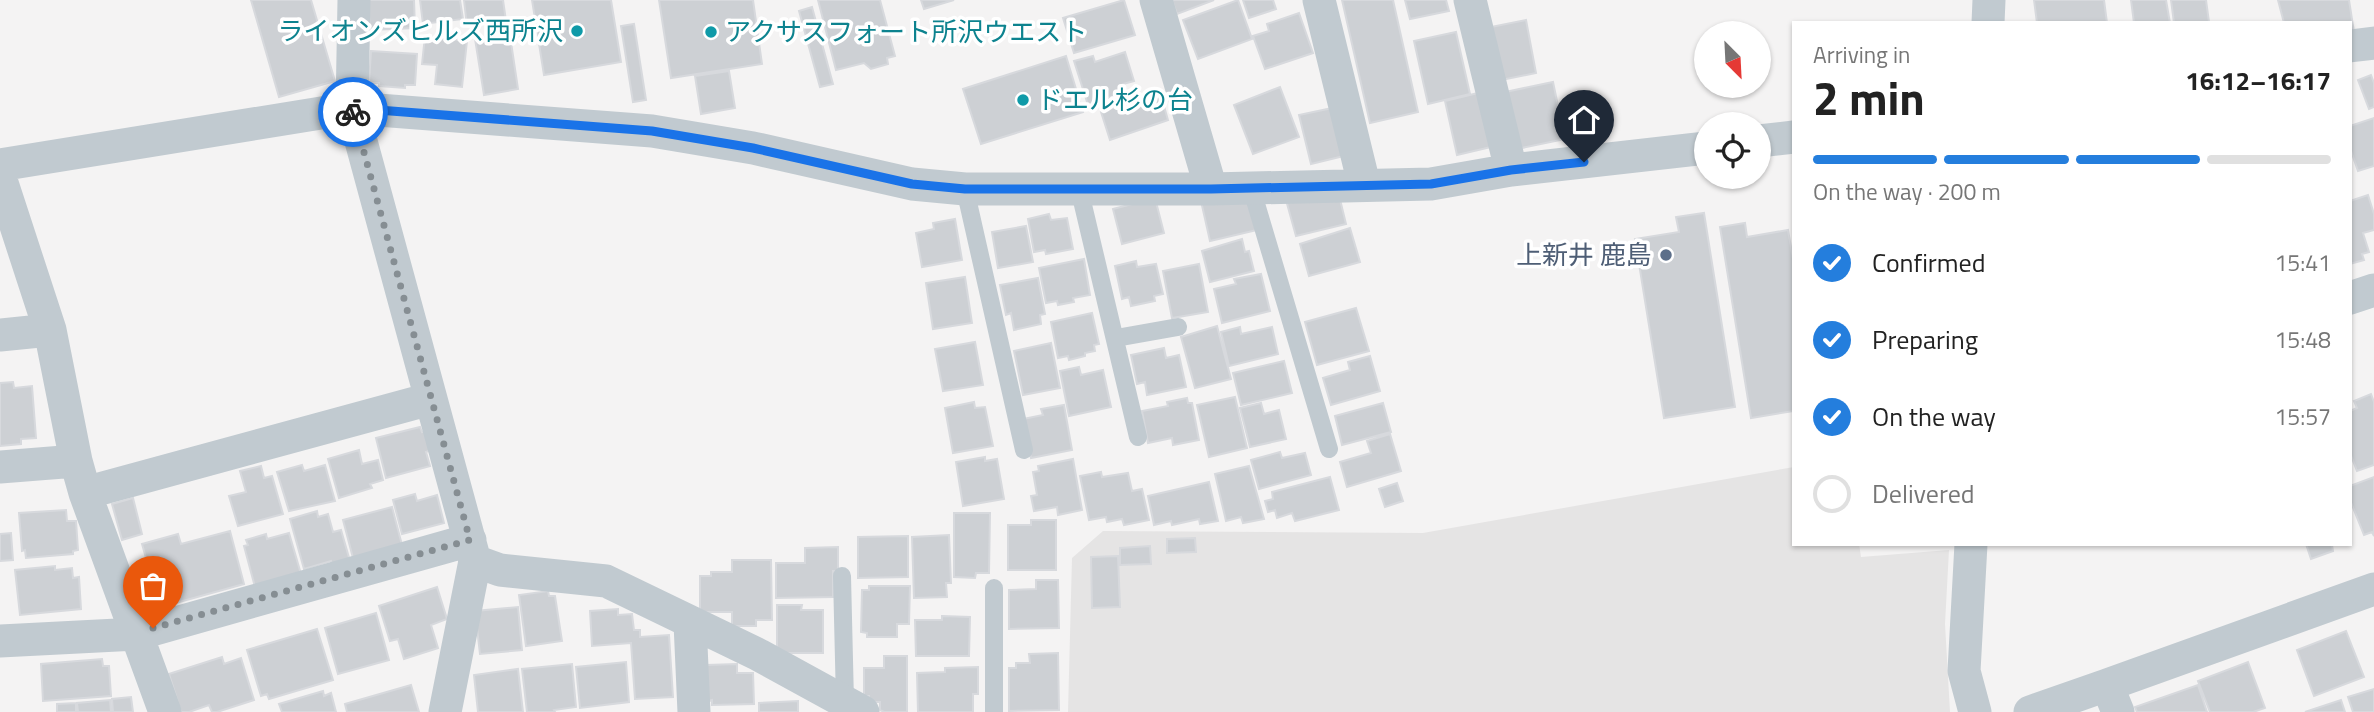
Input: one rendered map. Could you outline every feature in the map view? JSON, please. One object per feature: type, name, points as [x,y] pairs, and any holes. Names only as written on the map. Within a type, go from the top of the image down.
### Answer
[{"type":"street","points":[[354,0],[352,108],[472,551],[445,712]]},
{"type":"street","points":[[1156,0],[1211,189]]},
{"type":"street","points":[[1319,0],[1364,184]]},
{"type":"street","points":[[1470,0],[1511,170]]},
{"type":"street","points":[[1988,21],[1989,0]]},
{"type":"street","points":[[2352,46],[2374,43]]},
{"type":"street","points":[[0,165],[352,108],[652,131],[753,148],[912,184],[965,189],[1211,189],[1431,184],[1511,170],[1694,149]]},
{"type":"street","points":[[1771,140],[1792,137]]},
{"type":"street","points":[[0,177],[50,330],[85,493],[165,712]]},
{"type":"street","points":[[2352,297],[2374,290]]},
{"type":"street","points":[[0,335],[50,330]]},
{"type":"street","points":[[85,493],[430,399]]},
{"type":"street","points":[[0,467],[76,461]]},
{"type":"street","points":[[1970,546],[1964,671],[1975,712]]},
{"type":"street","points":[[0,641],[137,634],[472,551],[500,570],[606,581],[759,655],[838,704]]},
{"type":"street","points":[[2031,712],[2113,699],[2374,589]]},
{"type":"street","points":[[690,623],[694,712]]},
{"type":"lane","points":[[1251,187],[1329,449]]},
{"type":"lane","points":[[1079,188],[1139,437]]},
{"type":"lane","points":[[965,189],[1024,450]]},
{"type":"lane","points":[[1116,338],[1178,327]]},
{"type":"lane","points":[[838,704],[842,576]]},
{"type":"lane","points":[[994,588],[994,712]]},
{"type":"shaded area","points":[[1792,467],[1792,546],[1859,546],[1861,557],[1949,550],[1945,624],[1950,712],[1068,712],[1072,558],[1103,531],[1423,533]]},
{"type":"building","points":[[251,0],[311,0],[335,81],[279,97]]},
{"type":"building","points":[[368,0],[414,0],[415,28],[370,30]]},
{"type":"building","points":[[420,0],[460,0],[463,19],[423,24]]},
{"type":"building","points":[[464,0],[503,0],[506,21],[467,26]]},
{"type":"building","name":"ライオンズヒルズ西所沢","points":[[532,0],[611,0],[621,62],[544,75]]},
{"type":"building","name":"アクサスフォート所沢ウエスト","points":[[659,0],[753,0],[762,64],[671,78]]},
{"type":"building","points":[[818,0],[880,0],[895,56],[887,58],[888,64],[871,69],[864,63],[836,70]]},
{"type":"building","points":[[921,0],[954,0],[924,9]]},
{"type":"building","points":[[1124,0],[1135,35],[1074,53],[1063,18]]},
{"type":"building","points":[[1172,0],[1214,0],[1177,14]]},
{"type":"building","points":[[1238,0],[1252,39],[1198,59],[1183,20]]},
{"type":"building","points":[[1243,0],[1273,0],[1276,9],[1249,18]]},
{"type":"building","points":[[1342,0],[1393,0],[1418,112],[1370,123]]},
{"type":"building","points":[[1405,0],[1446,0],[1449,11],[1410,19]]},
{"type":"building","points":[[2034,0],[2104,0],[2107,21],[2037,21]]},
{"type":"building","points":[[2131,0],[2166,0],[2170,21],[2134,21]]},
{"type":"building","points":[[2171,0],[2206,0],[2209,21],[2174,21]]},
{"type":"building","points":[[2278,0],[2349,0],[2354,32],[2352,21],[2283,21]]},
{"type":"building","points":[[812,7],[833,84],[820,87],[799,11]]},
{"type":"building","points":[[1299,13],[1313,53],[1265,69],[1253,36],[1269,31],[1267,24]]},
{"type":"building","points":[[1526,20],[1536,73],[1496,81],[1486,28]]},
{"type":"building","points":[[634,24],[646,100],[633,102],[621,26]]},
{"type":"building","points":[[509,29],[518,89],[484,95],[475,39],[493,37],[492,32]]},
{"type":"building","points":[[1456,32],[1470,94],[1428,104],[1414,41]]},
{"type":"building","points":[[425,36],[467,41],[462,87],[435,84],[437,65],[422,64]]},
{"type":"building","points":[[371,51],[417,54],[415,85],[405,85],[405,88],[369,83]]},
{"type":"building","points":[[1125,52],[1134,81],[1123,84],[1126,92],[1088,105],[1074,61],[1093,56],[1095,62]]},
{"type":"building","name":"ドエル杉の台","points":[[1066,56],[1083,112],[981,144],[963,89]]},
{"type":"building","points":[[729,71],[735,108],[701,114],[695,76]]},
{"type":"building","points":[[2371,75],[2374,83],[2374,107],[2369,109],[2358,80]]},
{"type":"building","points":[[1553,82],[1565,139],[1517,149],[1505,92]]},
{"type":"building","points":[[1280,87],[1299,137],[1253,154],[1234,105]]},
{"type":"building","points":[[1160,92],[1168,120],[1110,140],[1101,112]]},
{"type":"building","points":[[1478,93],[1491,147],[1457,155],[1445,101]]},
{"type":"building","points":[[1337,107],[1348,155],[1311,164],[1299,115]]},
{"type":"building","points":[[2374,118],[2374,166],[2358,171],[2352,154],[2352,125]]},
{"type":"building","points":[[1337,187],[1346,224],[1296,236],[1286,200]]},
{"type":"building","points":[[1248,191],[1257,230],[1210,241],[1201,201]]},
{"type":"building","points":[[2368,195],[2374,214],[2374,230],[2363,233],[2369,252],[2362,254],[2364,260],[2352,263],[2352,200]]},
{"type":"building","points":[[1155,198],[1164,233],[1122,244],[1113,209]]},
{"type":"building","points":[[1704,213],[1735,407],[1664,418],[1635,239],[1679,232],[1676,217]]},
{"type":"building","points":[[1049,214],[1051,220],[1067,218],[1073,249],[1046,254],[1045,250],[1034,252],[1028,219]]},
{"type":"building","points":[[955,219],[962,260],[922,267],[916,233],[934,229],[933,223]]},
{"type":"building","points":[[1745,223],[1747,237],[1788,230],[1792,253],[1792,411],[1751,418],[1720,227]]},
{"type":"building","points":[[1026,226],[1033,262],[998,268],[992,232]]},
{"type":"building","points":[[1350,228],[1360,262],[1309,276],[1300,244]]},
{"type":"building","points":[[1242,239],[1245,252],[1249,251],[1254,271],[1210,282],[1202,251]]},
{"type":"building","points":[[1084,259],[1090,295],[1073,298],[1074,302],[1058,305],[1057,301],[1046,303],[1039,268]]},
{"type":"building","points":[[1136,261],[1137,267],[1156,264],[1163,294],[1154,296],[1155,301],[1131,306],[1129,297],[1122,299],[1115,266]]},
{"type":"building","points":[[1199,264],[1208,312],[1172,318],[1163,271]]},
{"type":"building","points":[[1261,274],[1270,311],[1222,323],[1214,289],[1236,284],[1234,279]]},
{"type":"building","points":[[965,277],[972,323],[933,329],[926,283]]},
{"type":"building","points":[[1038,278],[1045,314],[1040,315],[1041,324],[1014,330],[1011,313],[1006,315],[1000,285]]},
{"type":"building","points":[[1356,308],[1369,351],[1317,365],[1305,322]]},
{"type":"building","points":[[1092,313],[1099,344],[1094,345],[1095,351],[1069,360],[1068,356],[1058,358],[1051,322]]},
{"type":"building","points":[[1217,326],[1231,379],[1195,388],[1181,337]]},
{"type":"building","points":[[1240,327],[1241,334],[1272,327],[1278,354],[1229,366],[1221,332]]},
{"type":"building","points":[[975,342],[983,385],[943,391],[935,349]]},
{"type":"building","points":[[1051,343],[1060,388],[1023,395],[1014,351]]},
{"type":"building","points":[[1164,348],[1166,358],[1179,355],[1186,387],[1147,395],[1145,382],[1137,384],[1131,355]]},
{"type":"building","points":[[1370,356],[1380,391],[1331,405],[1323,378],[1350,370],[1348,362]]},
{"type":"building","points":[[1284,361],[1292,393],[1241,405],[1233,373]]},
{"type":"building","points":[[1079,367],[1081,375],[1103,370],[1111,407],[1069,416],[1060,371]]},
{"type":"building","points":[[13,382],[14,388],[32,386],[36,438],[21,439],[21,444],[0,446],[0,383]]},
{"type":"building","points":[[2371,394],[2374,402],[2374,465],[2357,471],[2352,458],[2352,410],[2357,408],[2354,401]]},
{"type":"building","points":[[1235,397],[1247,448],[1209,457],[1197,405]]},
{"type":"building","points":[[1187,398],[1188,403],[1192,403],[1199,440],[1173,445],[1172,438],[1148,443],[1142,411],[1168,406],[1167,402]]},
{"type":"building","points":[[974,402],[975,408],[985,407],[993,446],[953,453],[945,408]]},
{"type":"building","points":[[1261,403],[1264,414],[1279,410],[1286,439],[1250,447],[1240,408]]},
{"type":"building","points":[[1383,403],[1391,432],[1342,445],[1335,416]]},
{"type":"building","points":[[1064,405],[1072,450],[1031,458],[1023,419],[1043,415],[1041,409]]},
{"type":"building","points":[[420,427],[422,432],[427,431],[432,450],[426,452],[430,466],[386,478],[376,438]]},
{"type":"building","points":[[1390,434],[1401,471],[1347,487],[1340,462],[1371,453],[1367,441]]},
{"type":"building","points":[[359,450],[362,464],[378,460],[383,480],[370,484],[372,488],[339,498],[328,459]]},
{"type":"building","points":[[1280,452],[1282,458],[1305,453],[1311,475],[1259,489],[1251,460]]},
{"type":"building","points":[[985,457],[985,461],[997,459],[1004,499],[963,506],[956,462]]},
{"type":"building","points":[[1073,459],[1082,510],[1058,515],[1057,507],[1034,511],[1031,496],[1037,495],[1033,472],[1039,471],[1038,466]]},
{"type":"building","points":[[302,465],[304,471],[325,465],[335,501],[289,511],[277,472]]},
{"type":"building","points":[[261,466],[264,478],[272,476],[283,514],[238,526],[229,496],[246,492],[240,471]]},
{"type":"building","points":[[1249,466],[1264,519],[1243,523],[1241,517],[1226,521],[1215,474]]},
{"type":"building","points":[[1101,472],[1102,477],[1128,473],[1132,491],[1142,489],[1149,520],[1124,525],[1122,519],[1107,522],[1106,517],[1089,520],[1080,476]]},
{"type":"building","points":[[1330,477],[1339,510],[1295,521],[1292,513],[1277,518],[1275,510],[1268,512],[1265,501],[1273,499],[1272,492]]},
{"type":"building","points":[[2374,477],[2374,536],[2372,532],[2364,535],[2352,505],[2352,485]]},
{"type":"building","points":[[1209,482],[1218,521],[1200,524],[1199,519],[1172,525],[1171,521],[1154,525],[1148,496]]},
{"type":"building","points":[[1397,483],[1403,501],[1385,507],[1379,489]]},
{"type":"building","points":[[415,494],[417,501],[437,495],[444,523],[402,534],[393,500]]},
{"type":"building","points":[[133,498],[142,534],[122,540],[112,504]]},
{"type":"building","points":[[392,507],[402,545],[353,558],[343,520]]},
{"type":"building","points":[[66,510],[67,521],[76,521],[78,550],[73,551],[73,554],[26,558],[25,550],[22,551],[19,513]]},
{"type":"building","points":[[317,511],[318,517],[328,514],[333,532],[341,530],[350,561],[332,566],[331,561],[304,569],[290,519]]},
{"type":"building","points":[[954,513],[990,513],[989,573],[976,573],[975,578],[954,577]]},
{"type":"building","points":[[1031,520],[1056,520],[1056,570],[1008,570],[1008,525],[1031,525]]},
{"type":"building","points":[[230,531],[244,584],[165,606],[160,585],[154,586],[142,544],[178,534],[181,544]]},
{"type":"building","points":[[11,533],[13,560],[0,561],[0,534]]},
{"type":"building","points":[[289,533],[301,574],[255,587],[244,546],[248,545],[246,540],[266,534],[267,539]]},
{"type":"building","points":[[949,535],[951,583],[946,583],[947,597],[914,598],[912,537]]},
{"type":"building","points":[[908,536],[908,577],[858,578],[858,537]]},
{"type":"building","points":[[1195,538],[1196,552],[1167,553],[1167,539]]},
{"type":"building","points":[[1150,546],[1151,564],[1120,565],[1120,548]]},
{"type":"building","points":[[2307,546],[2332,546],[2333,551],[2311,559]]},
{"type":"building","points":[[838,547],[838,571],[833,571],[833,597],[776,598],[776,563],[805,563],[805,548]]},
{"type":"building","points":[[1118,556],[1120,607],[1092,608],[1091,557]]},
{"type":"building","points":[[732,560],[771,560],[772,620],[756,620],[756,626],[732,626],[732,612],[700,612],[700,576],[711,576],[711,572],[732,572]]},
{"type":"building","points":[[55,566],[55,570],[72,568],[73,578],[79,577],[81,609],[20,615],[15,570]]},
{"type":"building","points":[[1036,580],[1058,580],[1059,628],[1009,629],[1009,590],[1036,589]]},
{"type":"building","points":[[869,586],[910,586],[909,624],[897,624],[897,637],[867,637],[867,633],[861,632],[862,590],[869,590]]},
{"type":"building","points":[[437,587],[447,619],[431,625],[438,648],[404,659],[398,639],[390,641],[379,606]]},
{"type":"building","points":[[548,591],[549,596],[555,596],[562,641],[526,646],[519,595]]},
{"type":"building","points":[[777,605],[802,605],[801,610],[823,610],[823,653],[777,653]]},
{"type":"building","points":[[518,607],[522,650],[480,654],[475,611]]},
{"type":"building","points":[[618,609],[618,615],[632,614],[634,630],[640,630],[640,637],[669,635],[673,697],[635,699],[631,643],[592,646],[590,611]]},
{"type":"building","points":[[376,613],[389,660],[338,674],[325,628]]},
{"type":"building","points":[[942,616],[970,617],[969,656],[916,656],[915,620],[942,620]]},
{"type":"building","points":[[317,629],[333,680],[269,699],[267,694],[261,696],[247,650]]},
{"type":"building","points":[[2346,631],[2364,677],[2314,696],[2297,650]]},
{"type":"building","points":[[1058,653],[1059,710],[1009,711],[1009,668],[1016,668],[1016,663],[1030,663],[1029,654]]},
{"type":"building","points":[[884,656],[907,656],[907,712],[884,712],[880,710],[880,702],[869,702],[869,696],[864,696],[864,668],[884,668]]},
{"type":"building","points":[[222,657],[224,664],[241,658],[254,700],[217,712],[212,712],[209,705],[181,712],[169,674]]},
{"type":"building","points":[[102,659],[103,666],[109,666],[111,696],[43,701],[41,664]]},
{"type":"building","points":[[626,662],[629,702],[580,708],[576,667]]},
{"type":"building","points":[[2248,662],[2265,708],[2253,712],[2210,712],[2198,681]]},
{"type":"building","points":[[572,664],[576,707],[554,710],[555,712],[527,712],[522,669]]},
{"type":"building","points":[[737,664],[737,673],[753,673],[754,704],[712,705],[712,700],[708,701],[707,665]]},
{"type":"building","points":[[978,667],[978,694],[973,694],[973,712],[918,712],[917,673],[945,672],[945,668]]},
{"type":"building","points":[[518,669],[523,712],[478,712],[474,675]]},
{"type":"building","points":[[411,685],[419,712],[347,712],[345,704]]},
{"type":"building","points":[[2198,685],[2207,712],[2137,712],[2135,707]]},
{"type":"building","points":[[2374,689],[2374,712],[2353,712],[2348,697]]},
{"type":"building","points":[[323,691],[324,696],[331,693],[336,712],[282,712],[279,704]]},
{"type":"building","points":[[131,697],[133,712],[113,712],[112,699]]},
{"type":"building","points":[[110,700],[111,712],[78,712],[77,703]]},
{"type":"building","points":[[2341,700],[2345,712],[2305,712]]},
{"type":"building","points":[[798,701],[798,712],[759,712],[759,703]]},
{"type":"building","points":[[76,703],[76,712],[57,712],[57,704]]},
{"type":"way so far","points":[[153,628],[470,540],[353,112]]},
{"type":"place","name":"ライオンズヒルズ西所沢","points":[[577,31]]},
{"type":"place","name":"アクサスフォート所沢ウエスト","points":[[711,32]]},
{"type":"place","name":"ドエル杉の台","points":[[1023,100]]},
{"type":"place","name":"上新井 鹿島","points":[[1666,255]]},
{"type":"route","points":[[353,112],[352,108],[652,131],[753,148],[912,184],[965,189],[1211,189],[1431,184],[1511,170],[1584,162]]}]
